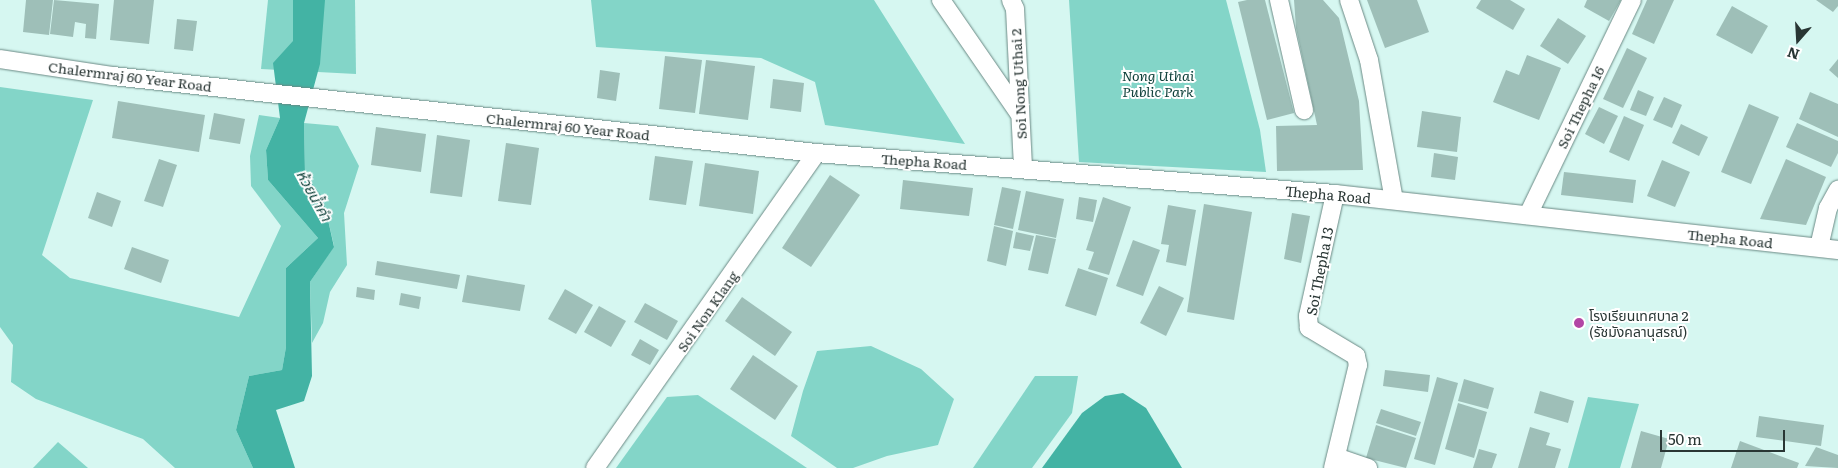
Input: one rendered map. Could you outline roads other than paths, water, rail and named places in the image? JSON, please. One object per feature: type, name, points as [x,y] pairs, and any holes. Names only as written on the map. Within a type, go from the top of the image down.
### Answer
[{"type":"street","points":[[941,0],[1019,114]]},
{"type":"street","name":"Soi Nong Uthai 2","points":[[1010,0],[1015,9],[1023,169]]},
{"type":"street","points":[[1279,0],[1304,110]]},
{"type":"street","points":[[1349,0],[1370,60],[1394,200]]},
{"type":"street","name":"Soi Thepha 16","points":[[1528,215],[1632,0]]},
{"type":"street","name":"Chalermraj 60 Year Road","points":[[0,59],[113,76],[816,153]]},
{"type":"street","name":"Thepha Road","points":[[816,153],[1335,194],[1838,250]]},
{"type":"street","name":"Soi Non Klang","points":[[595,468],[816,153]]},
{"type":"street","points":[[1819,247],[1828,208],[1838,190]]},
{"type":"street","name":"Soi Thepha 13","points":[[1335,194],[1308,316],[1309,328],[1356,356],[1358,365],[1335,463]]},
{"type":"street","points":[[1335,463],[1368,468]]},
{"type":"water","name":"ห้วยน้ำคำ","points":[[293,0],[325,0],[320,64],[304,123],[305,174],[323,197],[334,247],[310,282],[312,376],[304,401],[276,410],[295,468],[253,468],[236,430],[249,376],[282,370],[286,347],[286,268],[318,238],[268,180],[266,150],[280,118],[273,63],[293,41]]},
{"type":"water","points":[[1123,393],[1146,408],[1182,468],[1042,468],[1082,413],[1105,396]]},
{"type":"place","name":"โรงเรียนเทศบาล 2 (รัชมังคลานุสรณ์)","points":[[1579,323]]},
{"type":"park label","name":"Nong Uthai Public Park","points":[[1158,84]]}]
